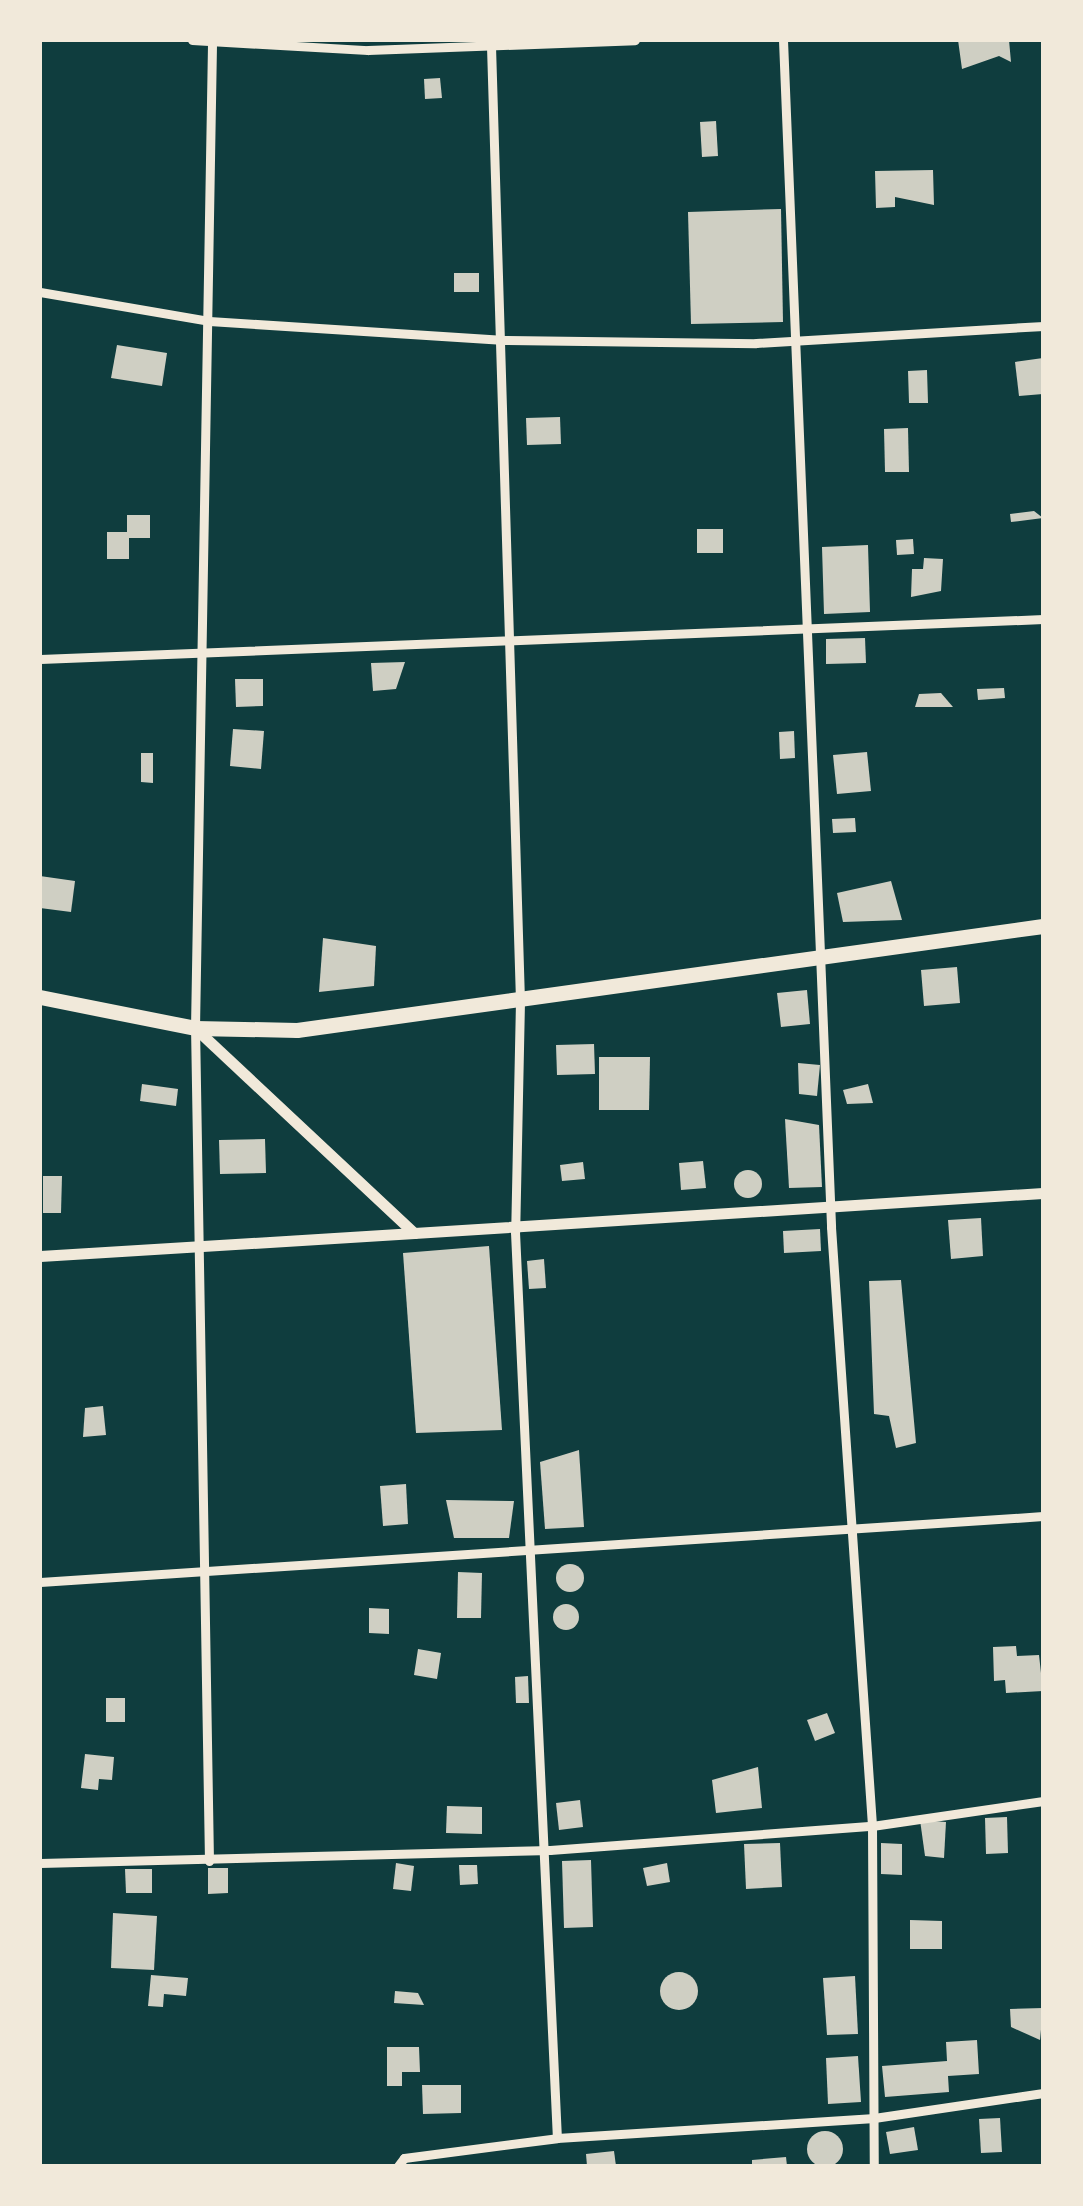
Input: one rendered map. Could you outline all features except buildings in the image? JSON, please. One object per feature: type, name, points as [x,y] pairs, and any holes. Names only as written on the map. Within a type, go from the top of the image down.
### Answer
[{"type":"highway","points":[[40,997],[194,1028],[297,1030],[1043,926]]},
{"type":"street","points":[[192,40],[212,45],[491,46],[635,40]]},
{"type":"street","points":[[783,40],[820,960],[872,1826],[874,2166]]},
{"type":"street","points":[[209,1861],[200,1568],[194,1028],[207,652],[212,45]]},
{"type":"street","points":[[491,46],[520,1001],[515,1232],[536,1551],[558,2138]]},
{"type":"street","points":[[40,292],[210,321],[500,340],[797,342],[1043,326]]},
{"type":"street","points":[[40,659],[1043,619]]},
{"type":"street","points":[[194,1028],[414,1233]]},
{"type":"street","points":[[40,1256],[414,1233],[515,1232],[1043,1194]]},
{"type":"street","points":[[40,1582],[200,1568],[536,1551],[853,1525],[1043,1516]]},
{"type":"street","points":[[40,1863],[550,1850],[872,1826],[1043,1801]]},
{"type":"street","points":[[398,2166],[404,2158],[558,2138],[874,2118],[1043,2093]]}]
